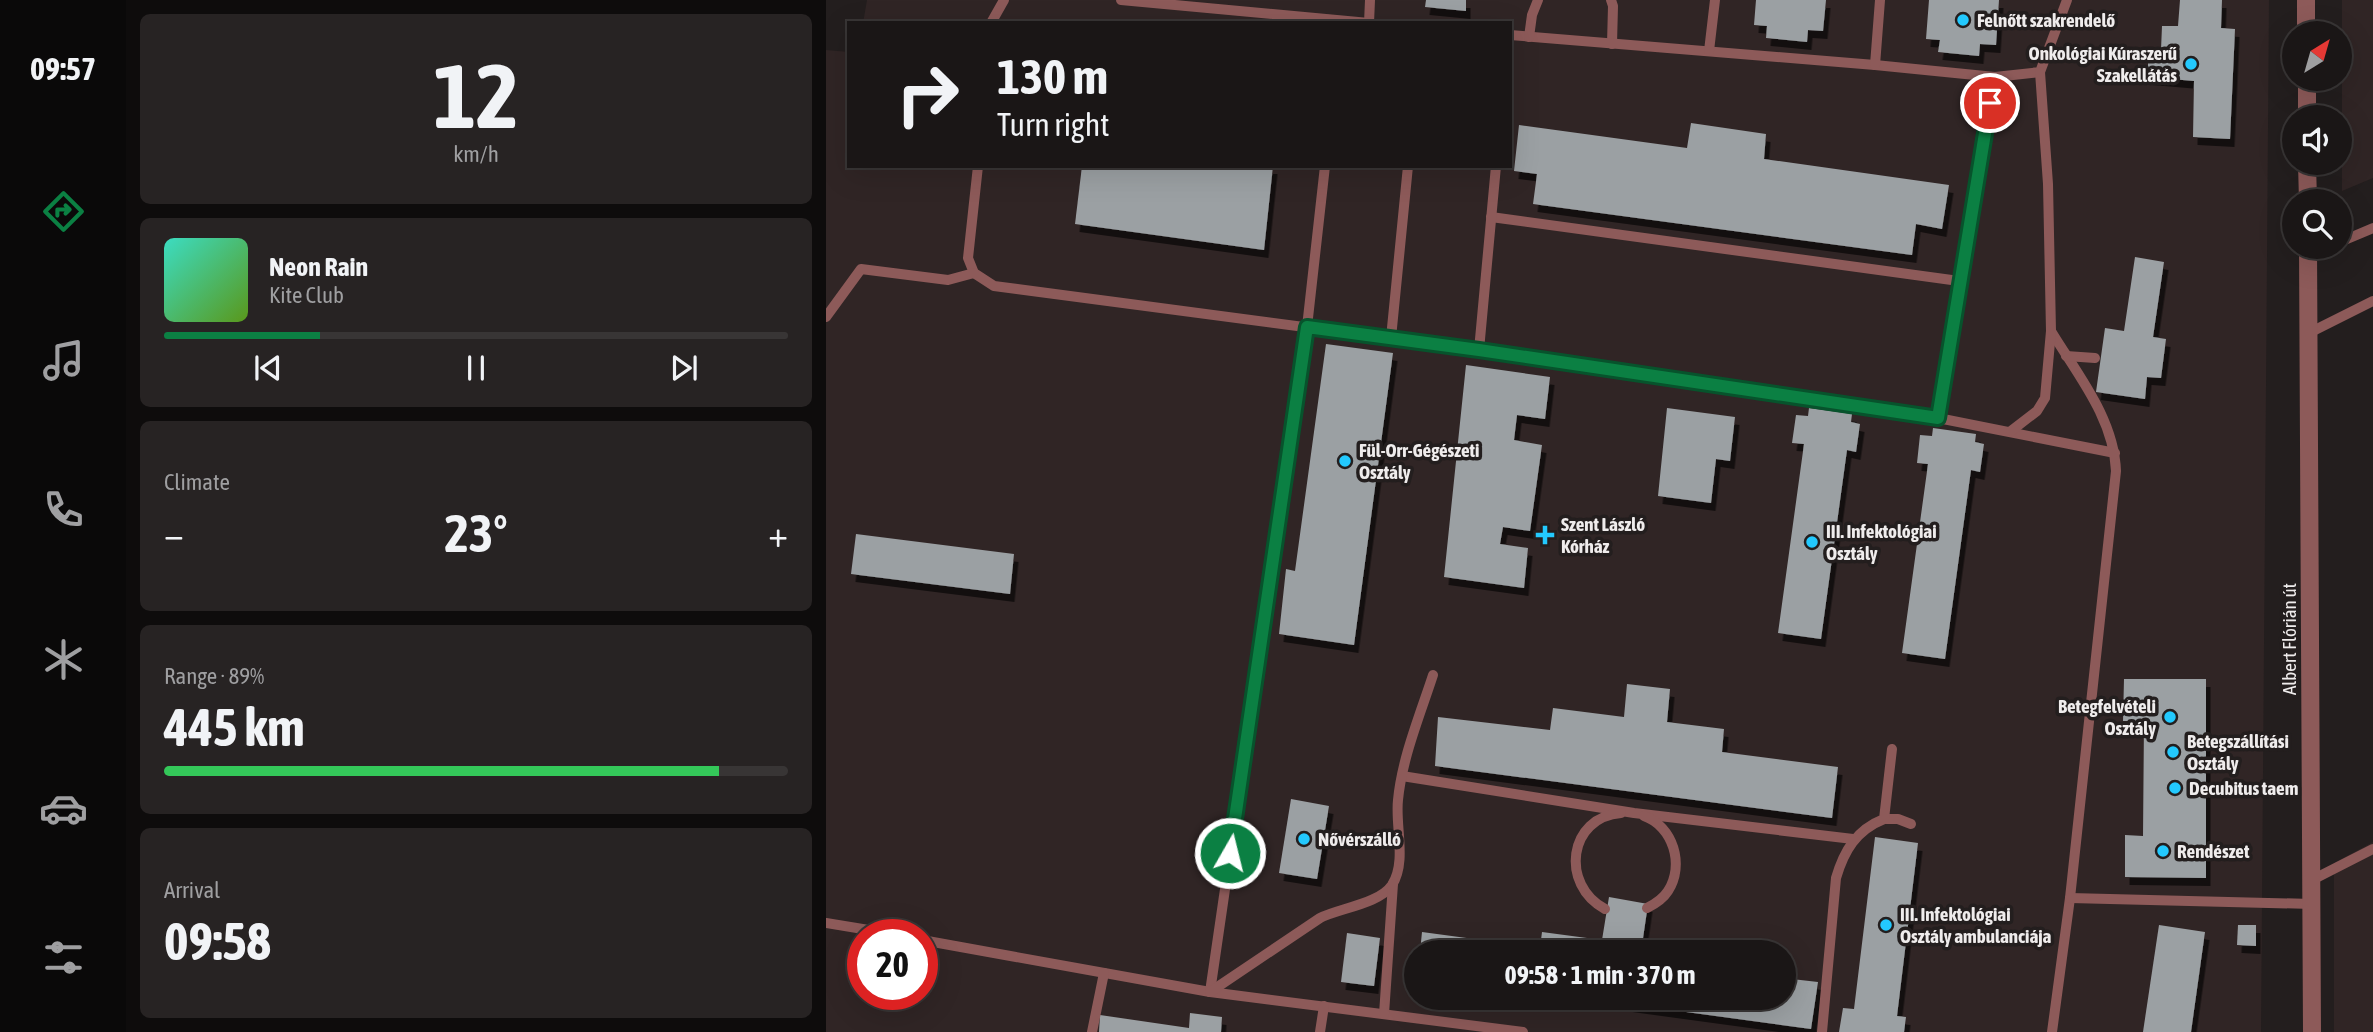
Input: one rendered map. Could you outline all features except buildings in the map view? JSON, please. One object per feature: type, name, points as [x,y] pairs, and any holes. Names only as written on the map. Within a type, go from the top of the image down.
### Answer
[{"type":"street","points":[[2306,0],[2306,21]]},
{"type":"street","name":"Albert Flórián út","points":[[2308,259],[2312,1032]]},
{"type":"lane","points":[[991,21],[1004,0]]},
{"type":"lane","points":[[1121,0],[1331,21]]},
{"type":"lane","points":[[1369,21],[1370,0]]},
{"type":"lane","points":[[1529,37],[1532,15],[1538,0]]},
{"type":"lane","points":[[1611,0],[1612,44]]},
{"type":"lane","points":[[1709,51],[1715,0]]},
{"type":"lane","points":[[1875,65],[1880,0]]},
{"type":"lane","points":[[2011,431],[2037,411],[2045,398],[2051,331],[2048,184],[2040,72],[2067,0]]},
{"type":"lane","points":[[1512,35],[1994,77],[2040,72]]},
{"type":"lane","points":[[1938,418],[1994,77]]},
{"type":"lane","points":[[978,168],[968,258],[974,273],[994,286],[1479,350],[1938,418],[2115,453]]},
{"type":"lane","points":[[1210,992],[1307,327],[1325,168]]},
{"type":"lane","points":[[1391,338],[1408,168]]},
{"type":"lane","points":[[1479,350],[1496,168]]},
{"type":"lane","points":[[1491,217],[1959,281]]},
{"type":"lane","points":[[2352,237],[2373,228]]},
{"type":"lane","points":[[826,317],[861,269],[948,280],[974,273]]},
{"type":"lane","points":[[2309,332],[2373,302]]},
{"type":"lane","points":[[2051,331],[2104,417],[2115,453],[2116,471],[2070,898],[2052,1032]]},
{"type":"lane","points":[[2066,356],[2095,358]]},
{"type":"lane","points":[[1384,1014],[1392,884],[1398,863],[1397,801],[1433,675]]},
{"type":"lane","points":[[1884,819],[1892,749]]},
{"type":"lane","points":[[1402,776],[1634,813],[1853,839]]},
{"type":"lane","points":[[1605,909],[1583,891],[1576,876],[1575,859],[1579,842],[1588,828],[1601,818],[1617,813],[1634,813],[1650,818],[1663,828],[1672,842],[1676,858],[1675,875],[1669,890],[1657,903],[1647,908]]},
{"type":"lane","points":[[1822,1032],[1836,878],[1842,858],[1853,839],[1873,823],[1884,819],[1898,819],[1911,824]]},
{"type":"lane","points":[[2312,880],[2373,849]]},
{"type":"lane","points":[[1210,992],[1320,918],[1375,899],[1392,884]]},
{"type":"lane","points":[[2070,898],[2312,904]]},
{"type":"lane","points":[[826,922],[847,926]]},
{"type":"lane","points":[[938,943],[1210,992],[1522,1032]]},
{"type":"lane","points":[[1092,1032],[1104,972]]},
{"type":"lane","points":[[1320,1032],[1324,1006]]},
{"type":"shaded area","name":"Szent László Kórház","points":[[867,0],[2269,0],[2261,1032],[826,1032],[826,50],[847,52],[847,168],[1512,168],[1512,21],[863,21]]},
{"type":"shaded area","points":[[2342,0],[2373,0],[2373,178],[2347,189],[2342,189],[2342,175],[2352,175],[2352,105],[2342,105],[2342,91],[2352,91],[2352,21],[2342,21]]},
{"type":"shaded area","points":[[2373,842],[2373,1032],[2334,1032],[2334,863]]},
{"type":"place","name":"Felnőtt szakrendelő","points":[[1963,20]]},
{"type":"place","name":"Onkológiai Kúraszerű Szakellátás","points":[[2191,64]]},
{"type":"place","name":"Fül-Orr-Gégészeti Osztály","points":[[1345,461]]},
{"type":"place","name":"Szent László Kórház","points":[[1545,535]]},
{"type":"place","name":"III. Infektológiai Osztály","points":[[1812,542]]},
{"type":"place","name":"Betegfelvételi Osztály","points":[[2170,717]]},
{"type":"place","name":"Betegszállítási Osztály","points":[[2173,752]]},
{"type":"place","name":"Decubitus taem","points":[[2175,788]]},
{"type":"place","name":"Nővérszálló","points":[[1304,839]]},
{"type":"place","name":"Rendészet","points":[[2163,851]]},
{"type":"place","name":"III. Infektológiai Osztály ambulanciája","points":[[1886,925]]},
{"type":"route","points":[[1230,853],[1307,327],[1938,418],[1990,103]]}]
